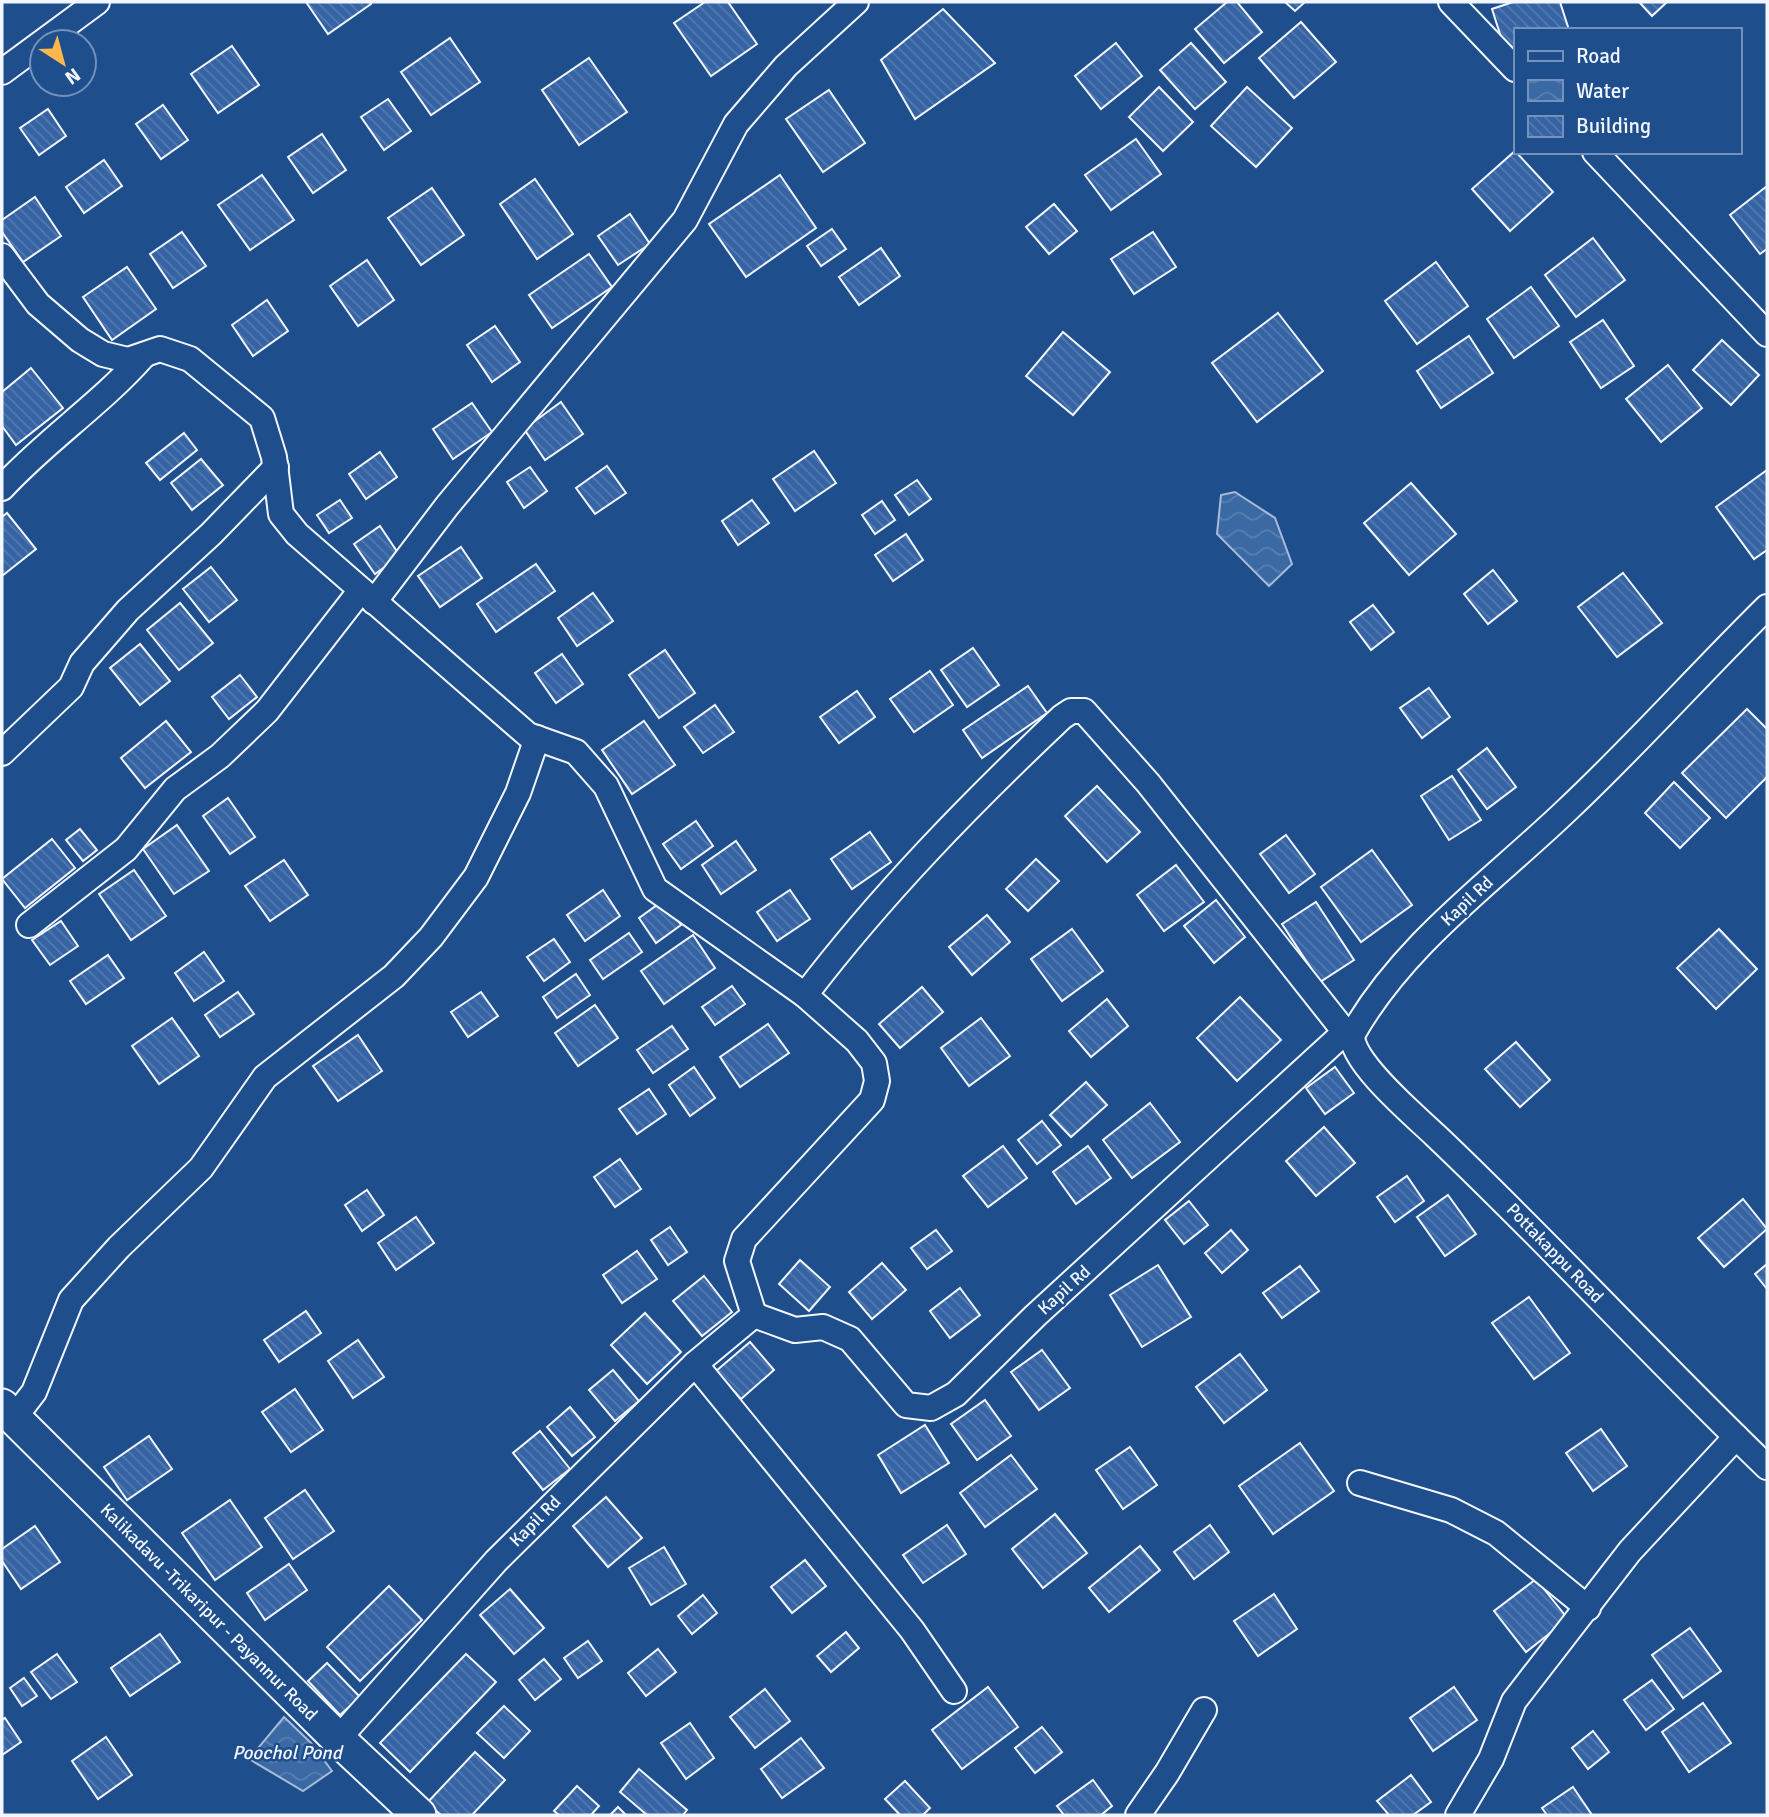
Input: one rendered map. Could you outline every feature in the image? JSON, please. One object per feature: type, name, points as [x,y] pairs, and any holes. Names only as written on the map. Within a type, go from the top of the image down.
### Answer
[{"type":"main road","name":"Kalikadavu -Trikaripur - Payannur Road","points":[[8,1412],[338,1740],[419,1815]]},
{"type":"street","points":[[2,72],[97,2]]},
{"type":"street","points":[[29,925],[126,849],[175,789],[220,756],[267,711],[447,506],[685,220],[736,124],[786,66],[856,2]]},
{"type":"street","points":[[1451,2],[1514,68]]},
{"type":"street","points":[[1597,154],[1767,334]]},
{"type":"street","points":[[2,256],[38,304],[79,340],[103,354],[128,360],[160,349],[190,359],[262,418],[276,467],[281,514],[297,534],[518,727],[537,738],[576,752],[606,786],[655,889],[806,995],[857,1041],[874,1063],[877,1080],[872,1100],[744,1239],[737,1261],[754,1315]]},
{"type":"street","points":[[2,488],[40,449],[117,386],[144,355]]},
{"type":"street","points":[[2,753],[71,687],[82,663],[128,610],[211,534],[276,467]]},
{"type":"street","name":"Kapil Rd","points":[[338,1740],[496,1561],[695,1364],[754,1315],[795,1330],[822,1327],[850,1339],[906,1405],[931,1408],[956,1394],[1035,1317],[1348,1033],[1405,958],[1569,808],[1767,607]]},
{"type":"street","name":"Pottakappu Road","points":[[806,995],[839,950],[965,809],[1062,717],[1071,711],[1084,711],[1148,783],[1348,1033],[1358,1056],[1767,1466]]},
{"type":"street","points":[[8,1412],[34,1392],[71,1300],[119,1247],[201,1168],[265,1077],[394,976],[431,937],[477,877],[518,793],[537,738]]},
{"type":"street","points":[[695,1364],[912,1630],[954,1691]]},
{"type":"street","points":[[1458,1815],[1491,1759],[1514,1701],[1630,1551],[1736,1437]]},
{"type":"street","points":[[1360,1483],[1451,1510],[1496,1533],[1588,1608]]},
{"type":"street","points":[[1138,1815],[1167,1773],[1204,1710]]},
{"type":"water","points":[[1235,492],[1275,518],[1292,564],[1269,586],[1217,534],[1221,495]]},
{"type":"water","name":"Poochol Pond","points":[[284,1717],[311,1743],[332,1771],[303,1791],[249,1759]]},
{"type":"building","points":[[306,2],[370,2],[371,4],[328,34]]},
{"type":"building","points":[[705,2],[728,2],[757,44],[711,76],[674,23]]},
{"type":"building","points":[[1227,2],[1237,2],[1262,32],[1224,63],[1195,29]]},
{"type":"building","points":[[1285,2],[1305,2],[1295,11]]},
{"type":"building","points":[[1513,2],[1560,2],[1568,28],[1514,28],[1514,50],[1506,53],[1492,9]]},
{"type":"building","points":[[1639,2],[1667,2],[1652,16]]},
{"type":"building","points":[[943,9],[995,63],[915,119],[881,60]]},
{"type":"building","points":[[1301,22],[1336,62],[1294,98],[1259,58]]},
{"type":"building","points":[[450,38],[480,82],[431,115],[401,72]]},
{"type":"building","points":[[1116,43],[1142,76],[1101,109],[1075,76]]},
{"type":"building","points":[[1191,43],[1226,82],[1195,109],[1160,70]]},
{"type":"building","points":[[232,46],[259,85],[218,113],[191,74]]},
{"type":"building","points":[[589,58],[627,112],[579,145],[542,90]]},
{"type":"building","points":[[1159,87],[1193,122],[1163,151],[1129,117]]},
{"type":"building","points":[[1247,87],[1292,128],[1256,167],[1211,126]]},
{"type":"building","points":[[829,90],[865,143],[823,172],[786,119]]},
{"type":"building","points":[[388,99],[411,131],[384,150],[361,117]]},
{"type":"building","points":[[163,105],[188,140],[161,159],[136,124]]},
{"type":"building","points":[[48,109],[66,136],[39,155],[20,128]]},
{"type":"building","points":[[322,134],[346,170],[313,193],[288,157]]},
{"type":"building","points":[[1136,139],[1161,174],[1111,210],[1085,175]]},
{"type":"building","points":[[1514,152],[1553,192],[1510,231],[1472,189]]},
{"type":"building","points":[[104,160],[122,186],[84,213],[66,187]]},
{"type":"building","points":[[262,175],[294,220],[250,250],[218,205]]},
{"type":"building","points":[[780,175],[816,228],[746,277],[709,224]]},
{"type":"building","points":[[535,179],[573,234],[537,259],[500,204]]},
{"type":"building","points":[[1767,186],[1767,249],[1760,254],[1730,215]]},
{"type":"building","points":[[432,188],[464,235],[421,265],[388,218]]},
{"type":"building","points":[[35,197],[61,236],[23,262],[2,232],[2,220]]},
{"type":"building","points":[[1054,204],[1077,231],[1049,254],[1026,227]]},
{"type":"building","points":[[630,214],[650,244],[618,265],[598,236]]},
{"type":"building","points":[[832,229],[846,249],[821,266],[807,246]]},
{"type":"building","points":[[182,232],[206,266],[173,288],[150,254]]},
{"type":"building","points":[[1153,232],[1176,267],[1134,294],[1111,259]]},
{"type":"building","points":[[1593,238],[1625,280],[1576,317],[1545,275]]},
{"type":"building","points":[[881,248],[900,276],[859,305],[839,277]]},
{"type":"building","points":[[589,254],[612,287],[552,328],[529,295]]},
{"type":"building","points":[[367,260],[394,300],[358,326],[330,286]]},
{"type":"building","points":[[1436,262],[1468,306],[1417,344],[1385,301]]},
{"type":"building","points":[[127,267],[156,309],[112,340],[83,297]]},
{"type":"building","points":[[1531,287],[1559,326],[1514,358],[1487,319]]},
{"type":"building","points":[[267,300],[288,331],[253,356],[232,325]]},
{"type":"building","points":[[1278,313],[1323,371],[1257,422],[1212,363]]},
{"type":"building","points":[[1603,320],[1634,366],[1601,388],[1570,342]]},
{"type":"building","points":[[495,326],[520,362],[492,382],[467,345]]},
{"type":"building","points":[[1063,332],[1110,372],[1073,415],[1026,376]]},
{"type":"building","points":[[1469,336],[1493,373],[1441,408],[1417,371]]},
{"type":"building","points":[[1722,340],[1759,375],[1731,405],[1693,370]]},
{"type":"building","points":[[1668,365],[1702,408],[1661,442],[1626,399]]},
{"type":"building","points":[[31,368],[63,408],[16,445],[2,426],[2,392]]},
{"type":"building","points":[[561,402],[583,434],[545,460],[524,429]]},
{"type":"building","points":[[472,403],[492,432],[453,459],[433,429]]},
{"type":"building","points":[[184,433],[197,450],[160,480],[146,463]]},
{"type":"building","points":[[814,451],[836,483],[795,511],[773,479]]},
{"type":"building","points":[[380,452],[397,477],[366,499],[349,474]]},
{"type":"building","points":[[201,459],[223,485],[192,510],[171,483]]},
{"type":"building","points":[[607,466],[626,493],[595,514],[576,488]]},
{"type":"building","points":[[530,467],[547,491],[524,508],[507,482]]},
{"type":"building","points":[[1767,470],[1767,550],[1754,559],[1716,507]]},
{"type":"building","points":[[917,480],[931,499],[909,515],[895,495]]},
{"type":"building","points":[[1411,483],[1456,534],[1409,575],[1364,523]]},
{"type":"building","points":[[340,500],[352,518],[329,533],[317,515]]},
{"type":"building","points":[[752,500],[769,523],[738,545],[722,521]]},
{"type":"building","points":[[882,501],[895,520],[875,534],[862,515]]},
{"type":"building","points":[[7,513],[36,549],[2,576],[2,517]]},
{"type":"building","points":[[380,526],[400,556],[375,574],[354,544]]},
{"type":"building","points":[[906,534],[923,560],[893,581],[875,555]]},
{"type":"building","points":[[461,547],[482,578],[440,607],[418,576]]},
{"type":"building","points":[[536,564],[555,591],[496,632],[477,604]]},
{"type":"building","points":[[211,567],[237,600],[209,622],[183,589]]},
{"type":"building","points":[[1493,570],[1517,601],[1488,624],[1464,594]]},
{"type":"building","points":[[1623,573],[1662,623],[1617,657],[1578,607]]},
{"type":"building","points":[[593,593],[613,621],[577,646],[558,618]]},
{"type":"building","points":[[180,603],[213,643],[179,670],[147,630]]},
{"type":"building","points":[[1373,605],[1394,632],[1371,650],[1350,622]]},
{"type":"building","points":[[140,644],[170,681],[140,705],[110,668]]},
{"type":"building","points":[[973,648],[999,685],[967,707],[941,670]]},
{"type":"building","points":[[665,650],[695,693],[659,718],[629,675]]},
{"type":"building","points":[[562,654],[583,684],[556,703],[535,673]]},
{"type":"building","points":[[930,671],[953,705],[914,732],[890,699]]},
{"type":"building","points":[[240,675],[257,697],[229,719],[212,697]]},
{"type":"building","points":[[1028,686],[1047,713],[982,758],[963,730]]},
{"type":"building","points":[[1429,688],[1450,717],[1422,738],[1400,708]]},
{"type":"building","points":[[857,691],[875,717],[839,743],[820,717]]},
{"type":"building","points":[[715,705],[734,732],[703,753],[684,727]]},
{"type":"building","points":[[1747,709],[1767,729],[1767,777],[1726,818],[1682,773]]},
{"type":"building","points":[[166,721],[191,752],[145,788],[121,758]]},
{"type":"building","points":[[644,721],[675,765],[632,794],[602,750]]},
{"type":"building","points":[[1487,748],[1516,787],[1487,809],[1458,770]]},
{"type":"building","points":[[1452,776],[1481,820],[1449,840],[1421,796]]},
{"type":"building","points":[[1674,782],[1710,818],[1680,848],[1645,813]]},
{"type":"building","points":[[1097,786],[1140,832],[1107,862],[1065,816]]},
{"type":"building","points":[[228,798],[255,837],[230,854],[203,816]]},
{"type":"building","points":[[696,821],[713,846],[681,869],[663,844]]},
{"type":"building","points":[[177,825],[209,871],[174,894],[143,849]]},
{"type":"building","points":[[80,829],[97,850],[83,861],[66,840]]},
{"type":"building","points":[[870,832],[891,862],[852,889],[831,859]]},
{"type":"building","points":[[1286,835],[1315,874],[1289,893],[1260,854]]},
{"type":"building","points":[[52,839],[75,868],[25,908],[2,879]]},
{"type":"building","points":[[736,841],[756,870],[721,894],[702,865]]},
{"type":"building","points":[[1372,850],[1412,905],[1361,942],[1321,887]]},
{"type":"building","points":[[1036,859],[1059,881],[1028,911],[1006,889]]},
{"type":"building","points":[[284,860],[308,895],[270,921],[245,886]]},
{"type":"building","points":[[1176,865],[1204,902],[1164,931],[1137,895]]},
{"type":"building","points":[[134,870],[166,916],[131,940],[99,894]]},
{"type":"building","points":[[603,890],[620,916],[585,941],[567,915]]},
{"type":"building","points":[[790,890],[810,919],[777,941],[757,912]]},
{"type":"building","points":[[664,900],[681,925],[656,943],[639,918]]},
{"type":"building","points":[[1216,900],[1245,937],[1214,963],[1184,926]]},
{"type":"building","points":[[1316,902],[1354,960],[1320,982],[1282,924]]},
{"type":"building","points":[[987,915],[1010,942],[972,975],[949,947]]},
{"type":"building","points":[[61,921],[78,946],[50,965],[32,940]]},
{"type":"building","points":[[1072,929],[1103,971],[1062,1001],[1031,959]]},
{"type":"building","points":[[1719,929],[1757,969],[1716,1009],[1677,968]]},
{"type":"building","points":[[629,933],[642,952],[603,979],[590,960]]},
{"type":"building","points":[[693,935],[715,968],[664,1004],[641,971]]},
{"type":"building","points":[[554,939],[570,962],[544,981],[527,957]]},
{"type":"building","points":[[204,952],[224,981],[194,1001],[175,973]]},
{"type":"building","points":[[108,955],[124,978],[86,1004],[70,981]]},
{"type":"building","points":[[576,974],[590,995],[557,1018],[543,997]]},
{"type":"building","points":[[732,986],[745,1004],[715,1025],[702,1007]]},
{"type":"building","points":[[922,987],[943,1012],[900,1048],[879,1024]]},
{"type":"building","points":[[238,992],[254,1014],[220,1037],[205,1015]]},
{"type":"building","points":[[481,992],[498,1016],[468,1037],[451,1012]]},
{"type":"building","points":[[1240,997],[1281,1040],[1237,1081],[1197,1038]]},
{"type":"building","points":[[1107,999],[1128,1026],[1091,1057],[1069,1031]]},
{"type":"building","points":[[595,1005],[618,1038],[578,1066],[555,1033]]},
{"type":"building","points":[[172,1018],[199,1056],[159,1084],[132,1046]]},
{"type":"building","points":[[981,1018],[1010,1056],[969,1086],[941,1048]]},
{"type":"building","points":[[768,1024],[789,1053],[740,1087],[720,1057]]},
{"type":"building","points":[[672,1026],[688,1049],[653,1073],[637,1050]]},
{"type":"building","points":[[358,1035],[382,1071],[338,1101],[313,1066]]},
{"type":"building","points":[[1516,1042],[1550,1080],[1520,1107],[1485,1069]]},
{"type":"building","points":[[694,1067],[715,1098],[690,1116],[669,1085]]},
{"type":"building","points":[[1335,1067],[1354,1093],[1325,1114],[1306,1088]]},
{"type":"building","points":[[1086,1082],[1107,1105],[1071,1137],[1050,1115]]},
{"type":"building","points":[[649,1089],[666,1114],[637,1134],[619,1109]]},
{"type":"building","points":[[1150,1103],[1180,1142],[1132,1178],[1103,1140]]},
{"type":"building","points":[[1042,1121],[1061,1145],[1037,1164],[1018,1140]]},
{"type":"building","points":[[1324,1127],[1355,1163],[1316,1196],[1286,1161]]},
{"type":"building","points":[[1003,1146],[1027,1178],[988,1207],[963,1176]]},
{"type":"building","points":[[1088,1146],[1111,1178],[1076,1204],[1053,1172]]},
{"type":"building","points":[[620,1159],[641,1189],[615,1207],[594,1177]]},
{"type":"building","points":[[1407,1176],[1424,1201],[1395,1222],[1377,1197]]},
{"type":"building","points":[[367,1190],[384,1215],[362,1231],[345,1205]]},
{"type":"building","points":[[1448,1195],[1476,1234],[1445,1256],[1417,1217]]},
{"type":"building","points":[[1743,1199],[1767,1229],[1724,1267],[1698,1238]]},
{"type":"building","points":[[1189,1201],[1208,1225],[1184,1244],[1165,1220]]},
{"type":"building","points":[[416,1217],[434,1243],[396,1270],[378,1243]]},
{"type":"building","points":[[670,1227],[687,1252],[668,1265],[651,1240]]},
{"type":"building","points":[[936,1230],[952,1251],[927,1269],[911,1248]]},
{"type":"building","points":[[1231,1230],[1248,1250],[1222,1273],[1205,1253]]},
{"type":"building","points":[[637,1251],[657,1279],[622,1303],[603,1275]]},
{"type":"building","points":[[800,1260],[830,1287],[809,1311],[779,1284]]},
{"type":"building","points":[[882,1263],[906,1290],[872,1319],[849,1292]]},
{"type":"building","points":[[1767,1264],[1767,1289],[1755,1274]]},
{"type":"building","points":[[1158,1265],[1191,1317],[1142,1347],[1110,1295]]},
{"type":"building","points":[[1300,1266],[1319,1291],[1282,1318],[1263,1293]]},
{"type":"building","points":[[704,1276],[732,1312],[702,1336],[673,1301]]},
{"type":"building","points":[[960,1288],[980,1315],[950,1338],[930,1311]]},
{"type":"building","points":[[1529,1297],[1570,1353],[1534,1379],[1492,1323]]},
{"type":"building","points":[[306,1311],[321,1333],[279,1362],[264,1340]]},
{"type":"building","points":[[645,1313],[681,1352],[647,1384],[611,1345]]},
{"type":"building","points":[[358,1340],[384,1377],[353,1398],[328,1361]]},
{"type":"building","points":[[750,1342],[774,1370],[741,1399],[716,1371]]},
{"type":"building","points":[[1042,1350],[1070,1388],[1039,1410],[1011,1372]]},
{"type":"building","points":[[1240,1354],[1267,1390],[1224,1423],[1196,1387]]},
{"type":"building","points":[[613,1370],[639,1401],[615,1421],[589,1390]]},
{"type":"building","points":[[295,1389],[323,1430],[291,1452],[262,1412]]},
{"type":"building","points":[[985,1400],[1011,1436],[977,1460],[951,1424]]},
{"type":"building","points":[[570,1407],[595,1437],[572,1456],[547,1427]]},
{"type":"building","points":[[925,1425],[949,1463],[901,1493],[878,1455]]},
{"type":"building","points":[[1601,1429],[1627,1466],[1593,1491],[1566,1453]]},
{"type":"building","points":[[540,1431],[570,1469],[543,1490],[513,1453]]},
{"type":"building","points":[[149,1436],[172,1469],[127,1500],[104,1467]]},
{"type":"building","points":[[1300,1443],[1334,1491],[1273,1534],[1239,1486]]},
{"type":"building","points":[[1130,1447],[1157,1485],[1123,1509],[1096,1470]]},
{"type":"building","points":[[1011,1455],[1037,1489],[985,1527],[960,1493]]},
{"type":"building","points":[[305,1490],[334,1531],[293,1559],[265,1518]]},
{"type":"building","points":[[606,1497],[642,1538],[608,1567],[573,1526]]},
{"type":"building","points":[[230,1500],[262,1547],[215,1580],[182,1533]]},
{"type":"building","points":[[1055,1514],[1087,1553],[1043,1588],[1012,1549]]},
{"type":"building","points":[[947,1525],[966,1554],[923,1583],[903,1555]]},
{"type":"building","points":[[1210,1525],[1229,1552],[1194,1579],[1174,1552]]},
{"type":"building","points":[[35,1526],[60,1562],[21,1589],[2,1561],[2,1549]]},
{"type":"building","points":[[1140,1546],[1160,1570],[1109,1612],[1089,1588]]},
{"type":"building","points":[[664,1547],[686,1584],[651,1605],[629,1568]]},
{"type":"building","points":[[805,1560],[826,1586],[792,1613],[771,1587]]},
{"type":"building","points":[[289,1564],[307,1590],[265,1620],[247,1593]]},
{"type":"building","points":[[1536,1579],[1568,1619],[1526,1652],[1494,1611]]},
{"type":"building","points":[[389,1586],[422,1620],[360,1681],[327,1647]]},
{"type":"building","points":[[510,1589],[544,1628],[514,1654],[480,1615]]},
{"type":"building","points":[[1274,1594],[1297,1629],[1258,1656],[1234,1621]]},
{"type":"building","points":[[703,1595],[717,1613],[692,1634],[678,1616]]},
{"type":"building","points":[[1690,1628],[1721,1671],[1683,1698],[1652,1655]]},
{"type":"building","points":[[846,1632],[859,1648],[831,1672],[817,1656]]},
{"type":"building","points":[[160,1634],[180,1662],[130,1696],[111,1668]]},
{"type":"building","points":[[588,1641],[602,1661],[578,1678],[564,1658]]},
{"type":"building","points":[[658,1649],[676,1672],[646,1696],[628,1673]]},
{"type":"building","points":[[57,1654],[77,1682],[51,1699],[31,1672]]},
{"type":"building","points":[[466,1654],[496,1682],[410,1772],[380,1743]]},
{"type":"building","points":[[544,1659],[561,1679],[535,1700],[519,1680]]},
{"type":"building","points":[[327,1663],[360,1697],[340,1715],[308,1681]]},
{"type":"building","points":[[24,1678],[37,1696],[22,1706],[10,1688]]},
{"type":"building","points":[[1652,1680],[1674,1709],[1646,1730],[1624,1700]]},
{"type":"building","points":[[988,1687],[1018,1727],[962,1769],[932,1730]]},
{"type":"building","points":[[1454,1687],[1477,1720],[1433,1751],[1410,1718]]},
{"type":"building","points":[[765,1689],[790,1721],[755,1748],[730,1717]]},
{"type":"building","points":[[1703,1703],[1731,1743],[1689,1772],[1662,1732]]},
{"type":"building","points":[[504,1706],[530,1731],[504,1758],[477,1733]]},
{"type":"building","points":[[5,1718],[21,1742],[2,1755],[2,1720]]},
{"type":"building","points":[[690,1723],[714,1758],[686,1779],[661,1743]]},
{"type":"building","points":[[1042,1727],[1062,1752],[1035,1773],[1015,1748]]},
{"type":"building","points":[[1593,1731],[1609,1752],[1588,1769],[1572,1748]]},
{"type":"building","points":[[106,1737],[132,1775],[98,1799],[72,1761]]},
{"type":"building","points":[[801,1738],[824,1768],[782,1798],[761,1769]]},
{"type":"building","points":[[475,1752],[505,1780],[472,1815],[441,1815],[427,1803]]},
{"type":"building","points":[[639,1769],[687,1810],[683,1815],[647,1815],[620,1792]]},
{"type":"building","points":[[1411,1775],[1431,1802],[1413,1815],[1389,1815],[1377,1801]]},
{"type":"building","points":[[1093,1780],[1112,1806],[1101,1815],[1064,1815],[1057,1806]]},
{"type":"building","points":[[905,1781],[930,1808],[923,1815],[900,1815],[885,1799]]},
{"type":"building","points":[[577,1786],[599,1806],[591,1815],[559,1815],[554,1811]]},
{"type":"building","points":[[1573,1787],[1592,1815],[1547,1815],[1542,1808]]},
{"type":"building","points":[[618,1807],[626,1815],[610,1815]]}]
